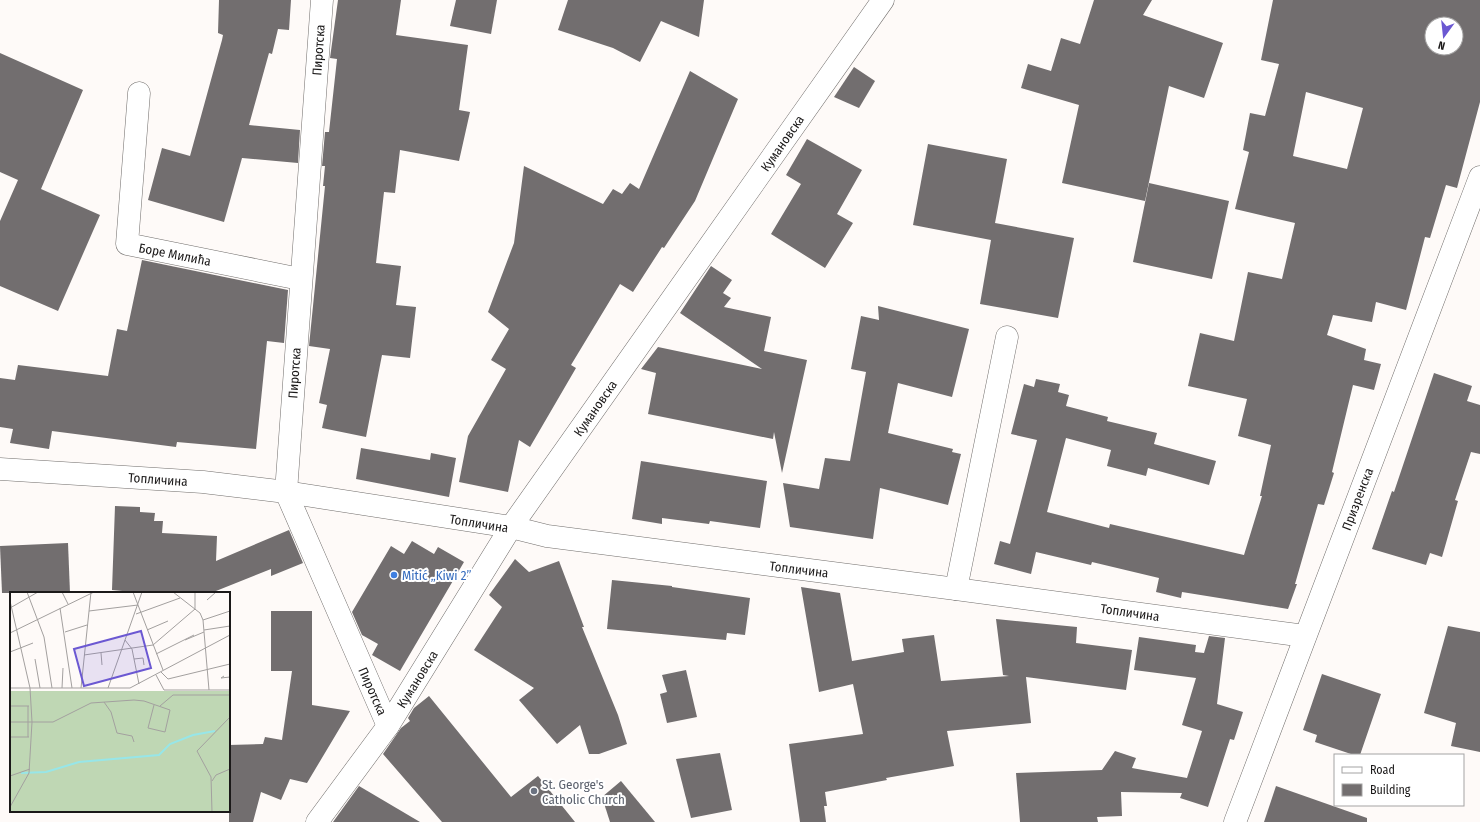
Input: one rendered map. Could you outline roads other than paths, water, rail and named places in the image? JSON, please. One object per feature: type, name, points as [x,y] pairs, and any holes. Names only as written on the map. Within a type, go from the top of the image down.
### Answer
[{"type":"street","name":"Пиротска","points":[[322,0],[300,279],[286,492],[388,726]]},
{"type":"street","name":"Кумановска","points":[[317,822],[388,726],[511,527],[883,0]]},
{"type":"street","name":"Боре Милића","points":[[139,94],[126,244],[300,279]]},
{"type":"street","name":"Призренска","points":[[1236,822],[1305,636],[1480,177]]},
{"type":"street","points":[[956,588],[1007,337]]},
{"type":"street","name":"Топличина","points":[[0,469],[203,482],[286,492],[511,527],[547,536],[956,588],[1305,636]]},
{"type":"place","name":"Mitić „Kiwi 2”","points":[[394,575]]},
{"type":"place","name":"St. George's Catholic Church","points":[[534,791]]}]
